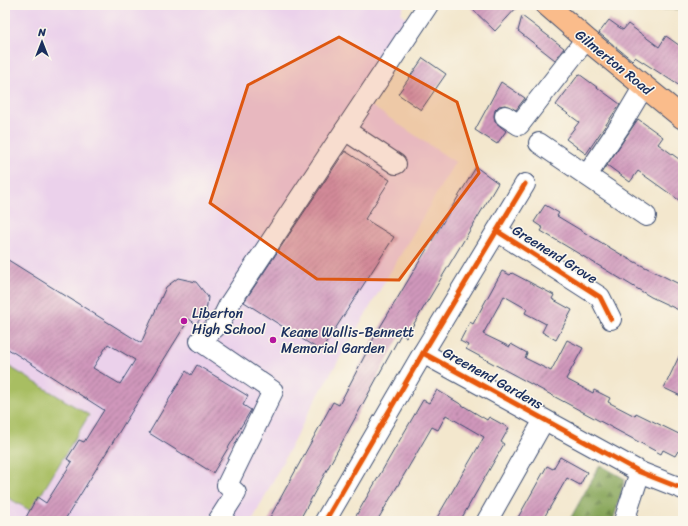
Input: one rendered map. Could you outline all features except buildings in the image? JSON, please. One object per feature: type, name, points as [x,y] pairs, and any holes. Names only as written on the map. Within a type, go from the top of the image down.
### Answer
[{"type":"main road","name":"Gilmerton Road","points":[[547,5],[586,40],[683,118]]},
{"type":"street","points":[[218,521],[236,493],[227,485],[273,392],[200,341],[220,323],[230,303],[428,5]]},
{"type":"street","points":[[505,116],[519,126],[586,40]]},
{"type":"street","points":[[587,175],[622,123],[644,86]]},
{"type":"street","points":[[345,130],[396,164]]},
{"type":"street","points":[[539,143],[646,216]]},
{"type":"street","name":"Greenend Grove","points":[[423,353],[525,184]]},
{"type":"street","name":"Greenend Grove","points":[[496,231],[600,297],[611,319]]},
{"type":"street","name":"Greenend Gardens","points":[[326,521],[423,353],[640,472],[683,489]]},
{"type":"street","points":[[487,521],[544,420]]},
{"type":"street","points":[[624,521],[640,472]]},
{"type":"highlighted area","points":[[339,37],[457,102],[479,173],[399,280],[317,279],[210,203],[248,85]]},
{"type":"shaded area","name":"Liberton High School","points":[[5,5],[404,5],[401,13],[407,19],[358,97],[455,162],[313,404],[252,521],[5,521]]},
{"type":"green space","points":[[613,5],[683,5],[681,9],[633,10]]},
{"type":"green space","points":[[5,364],[89,415],[31,511],[5,496]]},
{"type":"green space","points":[[600,465],[625,479],[613,521],[569,521]]},
{"type":"cycle path","points":[[325,521],[423,353],[525,184]]},
{"type":"cycle path","points":[[497,231],[600,297],[611,319]]},
{"type":"cycle path","points":[[423,353],[640,472],[683,489]]},
{"type":"place","name":"Liberton High School","points":[[184,321]]},
{"type":"place","name":"Keane Wallis-Bennett Memorial Garden","points":[[273,340]]}]
